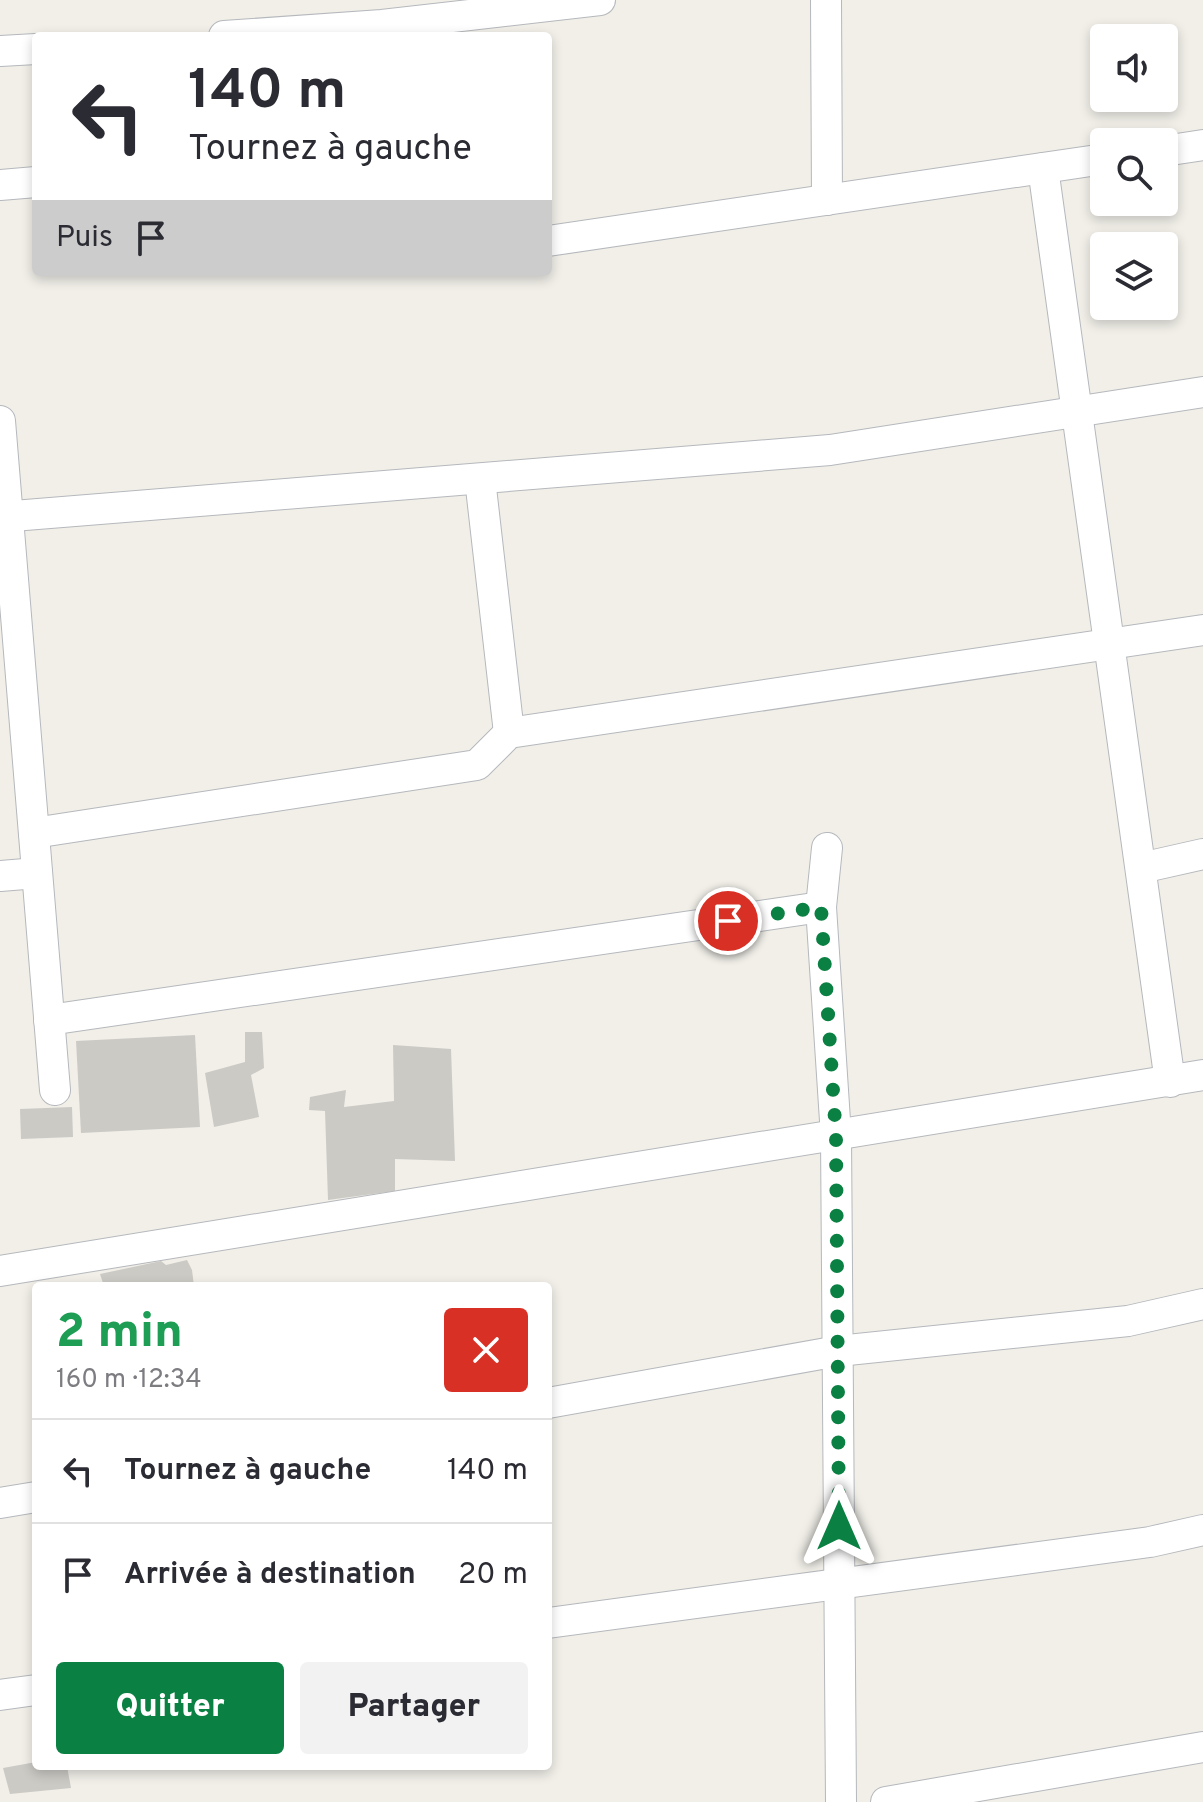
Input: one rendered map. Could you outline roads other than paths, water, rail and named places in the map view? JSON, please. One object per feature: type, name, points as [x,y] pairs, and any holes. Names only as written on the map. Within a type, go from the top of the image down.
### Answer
[{"type":"street","points":[[281,32],[382,25],[600,0]]},
{"type":"street","points":[[826,0],[827,200]]},
{"type":"street","points":[[0,51],[32,49]]},
{"type":"street","points":[[1178,149],[1203,145]]},
{"type":"street","points":[[552,240],[1090,161]]},
{"type":"street","points":[[1043,168],[1170,1082]]},
{"type":"street","points":[[0,185],[32,182]]},
{"type":"street","points":[[4,517],[830,450],[1203,392]]},
{"type":"street","points":[[0,421],[11,697],[34,833],[55,1090]]},
{"type":"street","points":[[480,479],[509,733]]},
{"type":"street","points":[[34,833],[477,765],[509,733],[1203,630]]},
{"type":"street","points":[[827,848],[821,907],[836,1136],[841,1802]]},
{"type":"street","points":[[1141,868],[1203,854]]},
{"type":"street","points":[[0,876],[37,873]]},
{"type":"street","points":[[49,1020],[821,907]]},
{"type":"street","points":[[0,1271],[1203,1075]]},
{"type":"street","points":[[552,1402],[838,1351],[1128,1321],[1203,1304]]},
{"type":"street","points":[[0,1503],[32,1498]]},
{"type":"street","points":[[552,1622],[1150,1542],[1203,1530]]},
{"type":"street","points":[[0,1695],[32,1691]]},
{"type":"street","points":[[886,1802],[1203,1747]]}]
